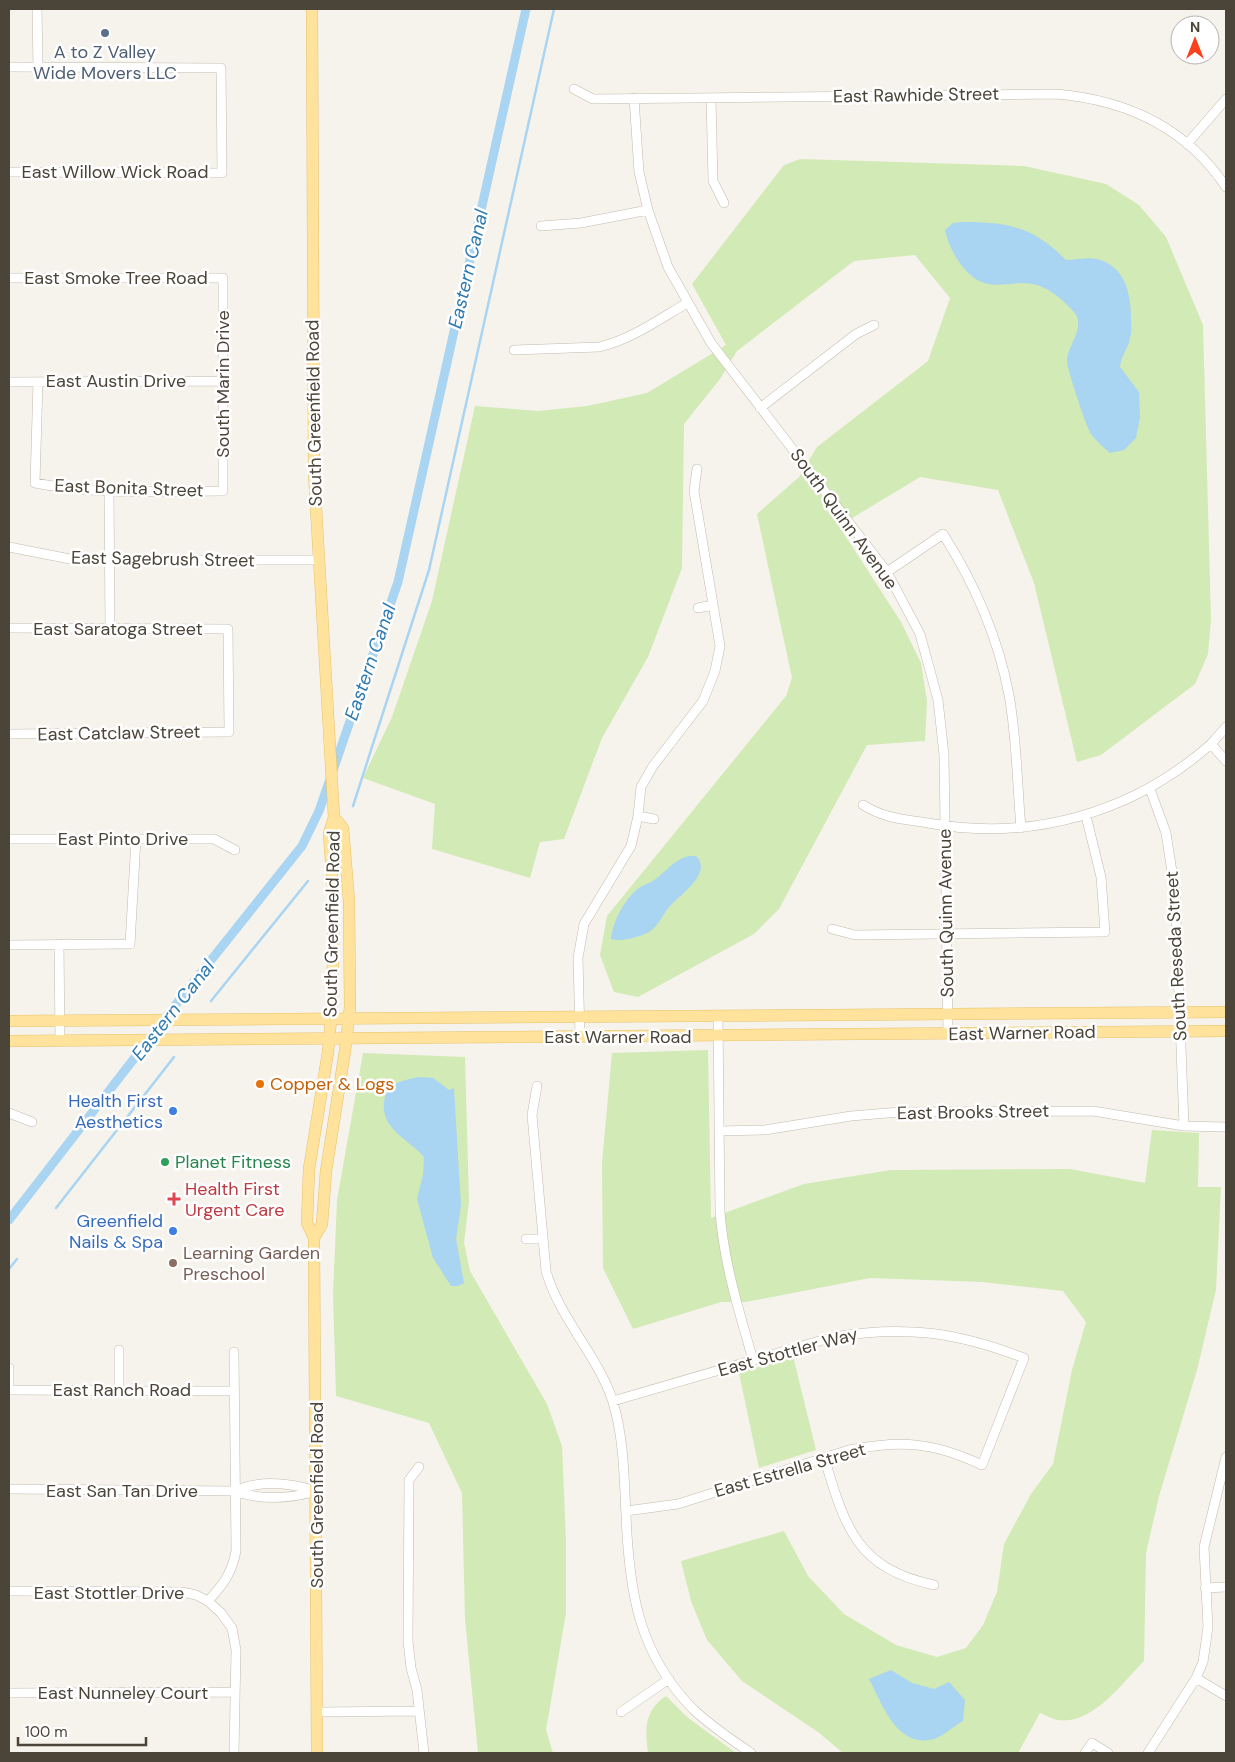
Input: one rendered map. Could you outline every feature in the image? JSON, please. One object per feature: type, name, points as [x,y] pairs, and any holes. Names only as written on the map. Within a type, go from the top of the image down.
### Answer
[{"type":"main road","name":"South Greenfield Road","points":[[312,9],[314,473],[334,817],[329,834],[334,902],[331,1019],[309,1169],[307,1223],[314,1238],[317,1491],[317,1753]]},
{"type":"main road","name":"South Greenfield Road","points":[[314,1238],[322,1224],[326,1171],[348,1019],[349,901],[343,828],[334,817]]},
{"type":"main road","name":"East Warner Road","points":[[9,1021],[1226,1012]]},
{"type":"main road","name":"East Warner Road","points":[[9,1041],[1226,1031]]},
{"type":"street","points":[[9,67],[38,67],[37,9]]},
{"type":"street","name":"East Willow Wick Road","points":[[9,172],[222,172],[221,68],[38,67]]},
{"type":"street","name":"East Rawhide Street","points":[[574,89],[593,99],[1056,94],[1090,97],[1140,114],[1166,128],[1188,144],[1226,187]]},
{"type":"street","name":"South Quinn Avenue","points":[[634,98],[636,153],[648,210],[668,267],[687,303],[711,343],[887,572],[920,634],[938,700],[944,755],[945,934],[948,1034]]},
{"type":"street","points":[[710,98],[713,181],[724,203]]},
{"type":"street","points":[[1188,144],[1226,99]]},
{"type":"street","points":[[541,226],[581,223],[648,210]]},
{"type":"street","name":"East Smoke Tree Road","points":[[9,278],[223,278]]},
{"type":"street","name":"South Marin Drive","points":[[223,278],[223,491]]},
{"type":"street","points":[[514,350],[600,347],[613,344],[628,339],[687,303]]},
{"type":"street","points":[[760,408],[856,334],[874,325]]},
{"type":"street","name":"East Austin Drive","points":[[9,382],[223,381]]},
{"type":"street","name":"East Bonita Street","points":[[38,382],[35,483],[61,488],[223,491]]},
{"type":"street","points":[[580,1037],[578,958],[584,924],[631,846],[638,816],[641,787],[653,766],[703,702],[715,671],[720,646],[694,491],[697,469]]},
{"type":"street","points":[[109,490],[110,630]]},
{"type":"street","points":[[887,572],[943,534],[972,583],[991,629],[1003,670],[1012,725],[1021,828]]},
{"type":"street","name":"East Sagebrush Street","points":[[9,547],[75,560],[318,560]]},
{"type":"street","points":[[698,608],[713,605]]},
{"type":"street","name":"East Saratoga Street","points":[[9,628],[110,630],[228,629],[228,732]]},
{"type":"street","points":[[864,805],[880,815],[945,826],[993,829],[1021,828],[1086,816],[1126,801],[1150,789],[1192,760],[1211,744],[1226,727]]},
{"type":"street","name":"East Catclaw Street","points":[[9,734],[228,732]]},
{"type":"street","points":[[1211,744],[1226,761]]},
{"type":"street","name":"South Reseda Street","points":[[1150,789],[1166,833],[1173,872],[1184,1126]]},
{"type":"street","points":[[638,816],[654,819]]},
{"type":"street","points":[[832,929],[855,936],[1105,932],[1101,877],[1086,816]]},
{"type":"street","name":"East Pinto Drive","points":[[9,839],[214,839],[235,850]]},
{"type":"street","points":[[9,945],[130,944],[136,839]]},
{"type":"street","points":[[59,944],[60,1040]]},
{"type":"street","points":[[718,1017],[720,1212],[723,1243],[729,1276],[753,1360]]},
{"type":"street","points":[[537,1086],[532,1115],[542,1239],[552,1290],[612,1401],[622,1441],[628,1569],[642,1626],[669,1680],[694,1710],[751,1753]]},
{"type":"street","name":"East Brooks Street","points":[[720,1131],[765,1130],[851,1116],[900,1112],[1093,1111],[1184,1126],[1226,1127]]},
{"type":"street","points":[[9,1113],[32,1122]]},
{"type":"street","points":[[526,1239],[542,1239]]},
{"type":"street","name":"East Stottler Way","points":[[612,1401],[833,1337],[869,1331],[945,1334],[985,1343],[1024,1358],[982,1465]]},
{"type":"street","points":[[119,1350],[119,1390]]},
{"type":"street","points":[[234,1352],[236,1551],[233,1568],[225,1583],[208,1601],[221,1612],[232,1628],[236,1650],[234,1753]]},
{"type":"street","points":[[9,1368],[9,1390]]},
{"type":"street","name":"East Ranch Road","points":[[9,1390],[235,1391]]},
{"type":"street","name":"East Estrella Street","points":[[626,1511],[678,1504],[824,1457],[869,1446],[904,1443],[954,1452],[982,1465]]},
{"type":"street","points":[[824,1457],[848,1529],[863,1550],[886,1567],[909,1580],[934,1585]]},
{"type":"street","points":[[1148,1753],[1196,1678],[1203,1662],[1207,1645],[1205,1538],[1226,1457]]},
{"type":"street","points":[[419,1467],[409,1480],[408,1641],[424,1753]]},
{"type":"street","name":"East San Tan Drive","points":[[235,1491],[250,1484],[294,1484],[317,1491]]},
{"type":"street","name":"East San Tan Drive","points":[[9,1490],[235,1491],[252,1497],[295,1497],[317,1491]]},
{"type":"street","points":[[1205,1588],[1226,1587]]},
{"type":"street","name":"East Stottler Drive","points":[[9,1591],[182,1592],[196,1595],[208,1601]]},
{"type":"street","points":[[1196,1678],[1226,1696]]},
{"type":"street","points":[[621,1712],[669,1680]]},
{"type":"street","name":"East Nunneley Court","points":[[10,1694],[235,1692]]},
{"type":"street","points":[[318,1712],[419,1711]]},
{"type":"street","points":[[1085,1753],[1092,1743],[1108,1753]]},
{"type":"green space","points":[[800,159],[1024,166],[1106,184],[1139,205],[1166,237],[1203,325],[1211,620],[1208,654],[1195,684],[1101,755],[1077,762],[1034,583],[998,490],[920,477],[839,526],[901,622],[921,663],[927,701],[925,741],[867,745],[779,909],[754,934],[638,997],[614,992],[600,955],[607,916],[786,696],[792,678],[757,514],[799,477],[817,447],[928,361],[950,298],[915,255],[854,261],[737,351],[720,379],[684,424],[682,568],[648,657],[602,738],[564,839],[540,842],[530,878],[432,849],[435,804],[363,778],[392,717],[432,601],[475,406],[538,411],[587,406],[647,393],[726,345],[692,284],[784,165]]},
{"type":"green space","points":[[708,1050],[711,1218],[804,1184],[891,1170],[1070,1169],[1145,1183],[1152,1130],[1199,1133],[1198,1187],[1221,1187],[1216,1290],[1197,1370],[1159,1496],[1146,1553],[1144,1661],[1106,1701],[1083,1716],[1071,1720],[1058,1720],[1040,1713],[1018,1753],[843,1753],[818,1732],[742,1681],[707,1640],[691,1601],[681,1561],[784,1531],[808,1576],[844,1614],[896,1645],[937,1657],[966,1648],[983,1625],[997,1592],[1004,1544],[1031,1494],[1053,1464],[1072,1370],[1086,1322],[1063,1291],[982,1282],[870,1278],[746,1302],[721,1302],[633,1329],[603,1268],[602,1163],[612,1053]]},
{"type":"green space","points":[[363,1053],[465,1057],[469,1201],[464,1243],[470,1271],[547,1404],[562,1446],[566,1540],[566,1613],[546,1730],[553,1753],[478,1753],[465,1619],[462,1493],[429,1423],[336,1396],[333,1294],[337,1200]]},
{"type":"green space","points":[[793,1356],[816,1450],[759,1468],[739,1373]]},
{"type":"green space","points":[[666,1696],[687,1717],[736,1753],[648,1753],[646,1736],[650,1714],[653,1708]]},
{"type":"water","points":[[953,223],[1007,225],[1031,233],[1066,260],[1097,259],[1114,268],[1120,274],[1130,299],[1131,336],[1120,367],[1139,392],[1140,417],[1136,438],[1124,450],[1110,453],[1093,437],[1085,421],[1067,362],[1078,324],[1074,312],[1062,300],[1037,285],[1025,283],[988,284],[973,277],[955,255],[945,230]]},
{"type":"water","points":[[689,856],[696,856],[700,863],[701,869],[698,876],[694,883],[668,908],[656,926],[649,932],[635,937],[620,940],[611,939],[621,909],[636,890],[653,881],[674,863]]},
{"type":"water","points":[[418,1077],[433,1078],[449,1090],[454,1088],[461,1206],[456,1239],[464,1283],[458,1286],[451,1286],[433,1258],[417,1199],[423,1175],[424,1157],[391,1127],[384,1112],[385,1096],[391,1087],[400,1082]]},
{"type":"water","points":[[891,1670],[912,1683],[934,1689],[949,1682],[965,1700],[963,1721],[934,1739],[921,1740],[910,1737],[901,1731],[892,1722],[869,1679]]},
{"type":"waterway","name":"Eastern Canal","points":[[9,1220],[184,994],[302,846],[319,811],[398,582],[526,9]]},
{"type":"waterway","points":[[353,806],[429,570],[554,9]]},
{"type":"waterway","points":[[211,1001],[308,881]]},
{"type":"waterway","points":[[56,1208],[174,1057]]},
{"type":"waterway","points":[[9,1269],[17,1259]]},
{"type":"place","name":"A to Z Valley Wide Movers LLC","points":[[105,33]]},
{"type":"place","name":"Copper & Logs","points":[[260,1084]]},
{"type":"place","name":"Health First Aesthetics","points":[[173,1111]]},
{"type":"place","name":"Planet Fitness","points":[[165,1162]]},
{"type":"place","name":"Health First Urgent Care","points":[[174,1199]]},
{"type":"place","name":"Greenfield Nails & Spa","points":[[173,1231]]},
{"type":"place","name":"Learning Garden Preschool","points":[[173,1263]]}]
